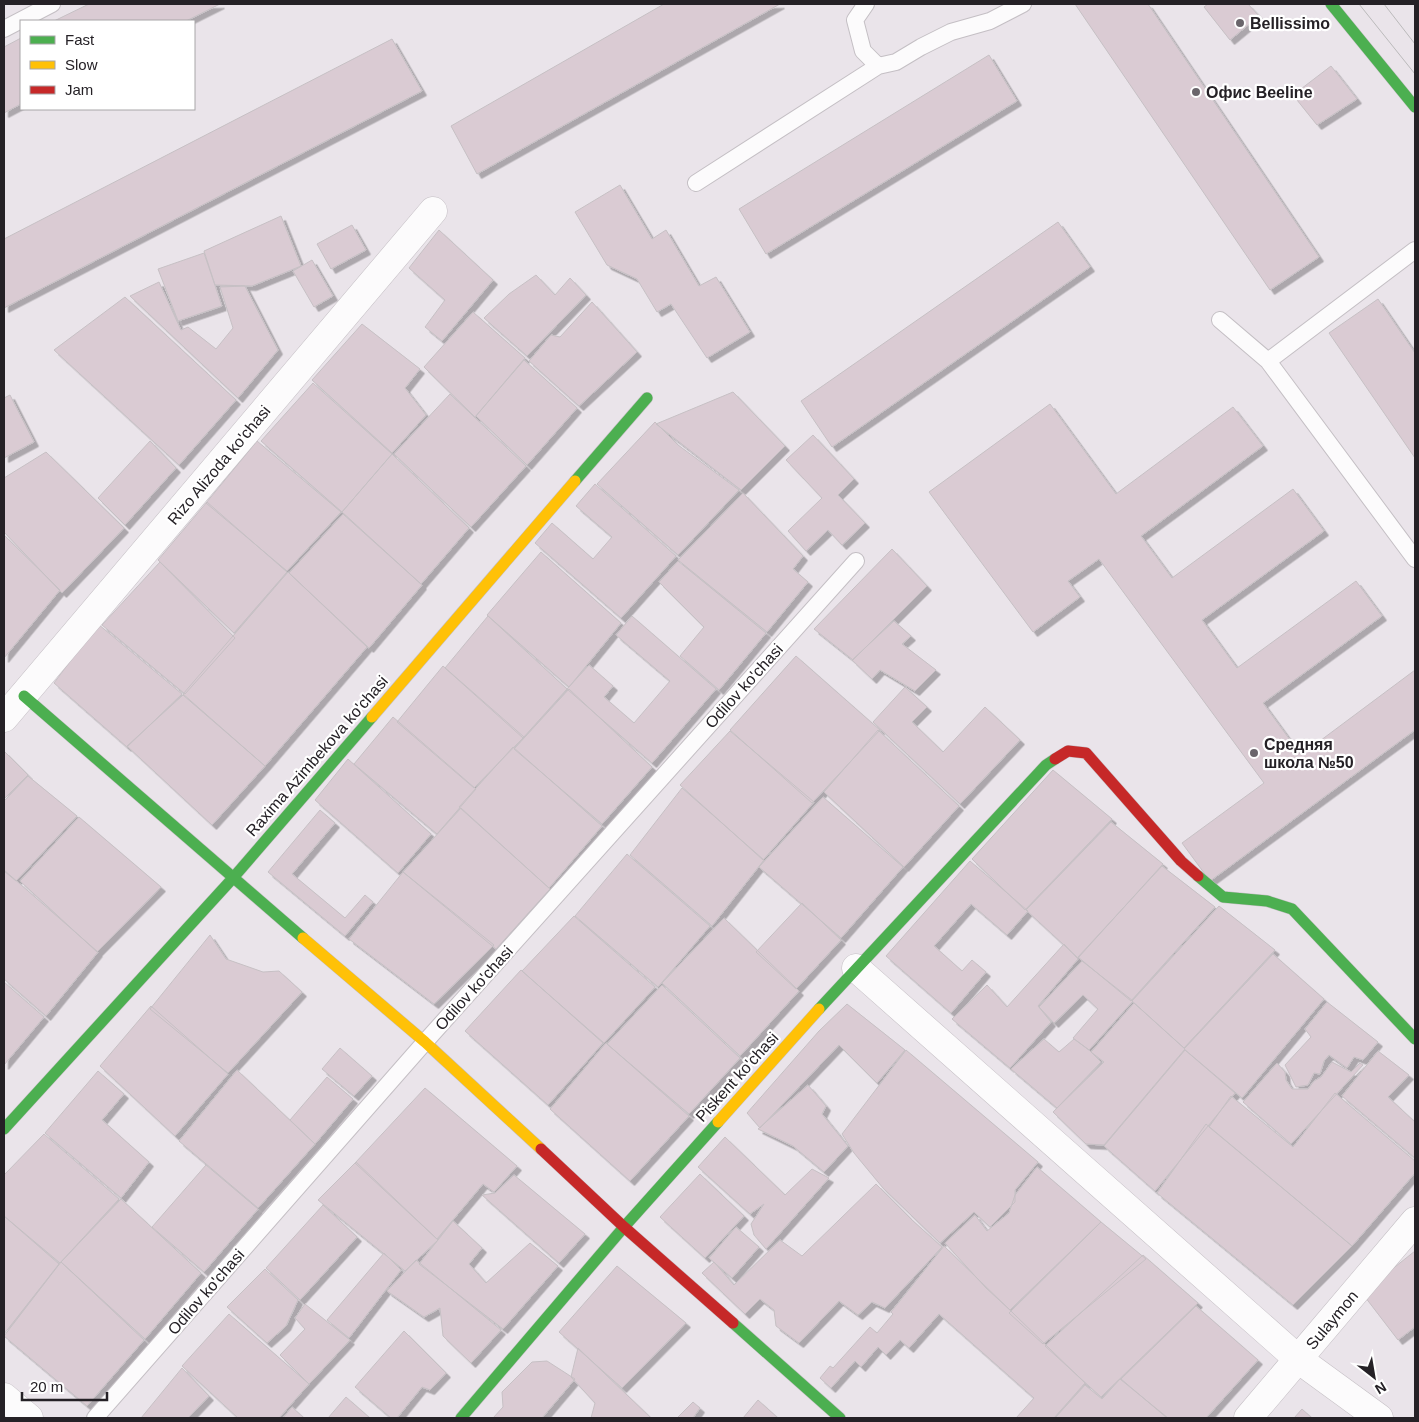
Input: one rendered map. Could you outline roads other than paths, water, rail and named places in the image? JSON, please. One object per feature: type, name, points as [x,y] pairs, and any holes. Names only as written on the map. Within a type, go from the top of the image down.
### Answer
[{"type":"street","points":[[1331,4],[1415,107]]},
{"type":"street","name":"Rizo Alizoda ko'chasi","points":[[4,718],[433,212]]},
{"type":"street","name":"Raxima Azimbekova ko'chasi","points":[[4,1129],[232,878],[647,398]]},
{"type":"street","points":[[24,696],[232,878],[425,1042],[624,1227],[833,1416]]},
{"type":"street","name":"Piskent ko'chasi","points":[[461,1418],[624,1227],[856,968],[1046,765],[1068,751],[1086,753],[1188,867],[1223,897],[1267,901],[1292,909],[1415,1038]]},
{"type":"street","points":[[856,968],[1298,1359],[1379,1418]]},
{"type":"street","name":"Sulaymon","points":[[1248,1418],[1415,1222]]},
{"type":"street","points":[[4,1397],[29,1418]]},
{"type":"lane","points":[[21,20],[52,4]]},
{"type":"lane","points":[[866,4],[855,20],[863,51],[878,66]]},
{"type":"lane","points":[[696,183],[878,66],[896,62],[951,32],[990,21],[1023,4]]},
{"type":"lane","points":[[4,29],[20,21]]},
{"type":"lane","points":[[1268,361],[1415,250]]},
{"type":"lane","points":[[1220,320],[1268,361],[1415,559]]},
{"type":"lane","name":"Odilov ko'chasi","points":[[94,1418],[425,1042],[856,560]]},
{"type":"tram line","points":[[1359,4],[1415,74]]},
{"type":"tram line","points":[[1384,4],[1415,44]]},
{"type":"place","name":"Bellissimo","points":[[1240,23]]},
{"type":"place","name":"Офис Beeline","points":[[1196,92]]},
{"type":"place","name":"Средняя школа №50","points":[[1254,753]]}]
